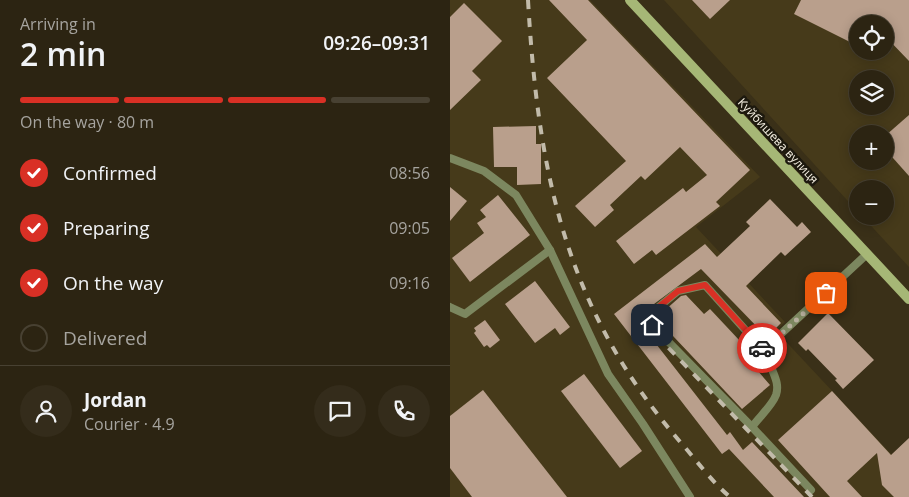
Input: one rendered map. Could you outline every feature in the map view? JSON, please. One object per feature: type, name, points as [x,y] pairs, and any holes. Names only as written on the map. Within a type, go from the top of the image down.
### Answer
[{"type":"main road","name":"Куйбишева вулиця","points":[[630,0],[909,299]]},
{"type":"lane","points":[[450,158],[484,171],[516,195],[550,250],[608,374],[690,497]]},
{"type":"lane","points":[[450,307],[465,314],[550,250]]},
{"type":"lane","points":[[752,427],[776,397],[778,387],[770,370],[767,354],[770,344],[867,254]]},
{"type":"lane","points":[[767,354],[705,285],[678,291],[650,314],[652,325],[811,490]]},
{"type":"shaded area","points":[[450,0],[590,0],[760,177],[696,227],[785,322],[776,331],[909,473],[909,497],[450,497]]},
{"type":"shaded area","points":[[664,0],[909,0],[909,267],[870,225],[894,225],[894,180],[849,180],[849,202]]},
{"type":"building","points":[[549,0],[588,0],[750,170],[716,202],[720,206],[656,255],[652,250],[634,264],[616,241],[683,188],[686,192],[707,175],[680,147],[645,180],[641,176],[610,205],[614,210],[595,227],[575,206],[626,161],[547,78],[587,40]]},
{"type":"building","points":[[692,0],[730,0],[710,19]]},
{"type":"building","points":[[801,0],[909,0],[909,61],[894,45],[894,15],[849,15],[849,42],[794,14]]},
{"type":"building","points":[[464,3],[502,41],[472,71],[481,80],[450,110],[450,17]]},
{"type":"building","points":[[909,115],[909,176],[894,159],[894,128]]},
{"type":"building","points":[[536,126],[536,144],[541,144],[541,184],[517,185],[517,167],[494,167],[493,127]]},
{"type":"building","points":[[450,187],[467,201],[450,221]]},
{"type":"building","points":[[498,195],[530,235],[470,282],[452,258],[484,233],[477,223],[486,217],[480,210]]},
{"type":"building","points":[[770,199],[797,227],[802,222],[811,232],[785,256],[781,252],[746,286],[781,323],[774,330],[771,327],[763,333],[701,269],[646,310],[645,317],[639,322],[727,435],[730,432],[743,450],[752,442],[804,497],[774,497],[729,449],[722,454],[614,314],[705,244],[717,257],[750,226],[746,222]]},
{"type":"building","points":[[535,281],[570,327],[560,335],[555,328],[535,343],[505,304]]},
{"type":"building","points":[[686,295],[704,314],[710,309],[740,341],[756,360],[752,364],[770,385],[742,409],[656,318],[681,296]]},
{"type":"building","points":[[828,313],[874,360],[843,389],[835,380],[837,379],[808,349],[806,351],[798,343]]},
{"type":"building","points":[[485,320],[500,340],[490,348],[487,345],[484,347],[474,333],[476,331],[474,328]]},
{"type":"building","points":[[584,374],[642,451],[620,468],[561,391]]},
{"type":"building","points":[[483,390],[567,497],[472,497],[450,468],[450,416]]},
{"type":"building","points":[[832,391],[891,455],[909,438],[909,497],[894,497],[882,485],[877,453],[847,481],[862,497],[830,497],[778,440]]},
{"type":"railway","points":[[528,0],[540,123],[550,181],[565,236],[584,290],[610,342],[642,394],[705,471],[730,497]]},
{"type":"railway","points":[[656,335],[812,497]]},
{"type":"way so far","points":[[762,348],[767,354],[770,344],[826,293]]},
{"type":"route","points":[[652,325],[650,314],[678,291],[705,285],[762,348]]}]
